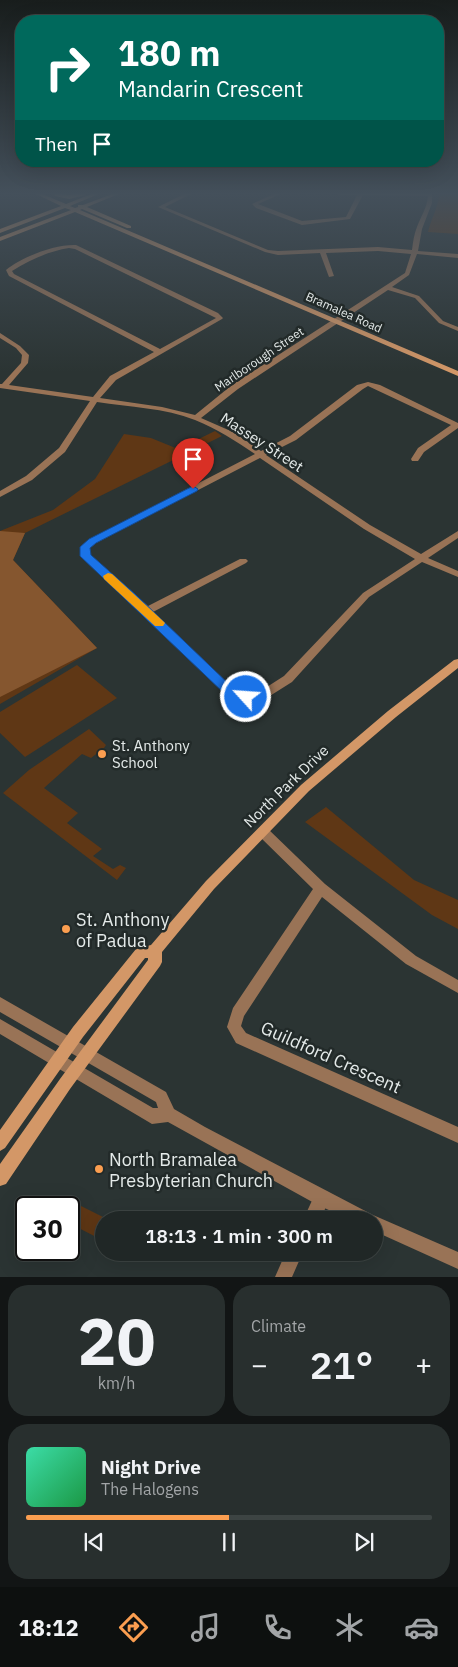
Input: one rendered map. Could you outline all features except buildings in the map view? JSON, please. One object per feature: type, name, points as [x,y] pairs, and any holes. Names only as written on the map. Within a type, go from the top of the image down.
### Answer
[{"type":"main road","name":"Bramalea Road","points":[[179,253],[458,374]]},
{"type":"main road","name":"North Park Drive","points":[[0,1143],[57,1060],[141,953],[154,950],[210,885],[304,788],[392,714],[458,663]]},
{"type":"main road","name":"North Park Drive","points":[[0,1178],[75,1070],[155,962],[154,950]]},
{"type":"street","points":[[49,253],[9,270],[11,275],[158,351]]},
{"type":"street","points":[[0,494],[29,478],[62,450],[95,400],[113,378],[158,351],[220,318],[216,314],[88,253]]},
{"type":"street","points":[[278,253],[313,253]]},
{"type":"street","points":[[323,253],[331,276]]},
{"type":"street","name":"Marlborough Street","points":[[196,418],[235,387],[389,288],[407,274],[412,266],[416,253]]},
{"type":"street","points":[[422,253],[458,256]]},
{"type":"street","points":[[389,288],[417,297],[441,322],[458,329]]},
{"type":"street","points":[[0,336],[26,354],[24,363],[2,387]]},
{"type":"street","points":[[457,426],[368,384],[360,386],[293,438],[93,541],[85,547],[86,556],[147,611],[230,692],[246,697],[261,696],[288,679],[366,595],[458,534]]},
{"type":"street","name":"Massey Street","points":[[2,387],[162,409],[196,418],[230,434],[367,528],[422,559],[458,574]]},
{"type":"street","points":[[415,460],[420,450],[457,426]]},
{"type":"street","points":[[147,611],[243,561]]},
{"type":"street","points":[[263,832],[322,888],[411,960],[458,987]]},
{"type":"street","name":"Guildford Crescent","points":[[322,888],[238,1013],[234,1028],[241,1038],[458,1135]]},
{"type":"street","points":[[0,1004],[161,1097],[170,1114],[200,1132],[349,1211]]},
{"type":"street","points":[[0,1026],[152,1116],[170,1114]]},
{"type":"street","points":[[316,1211],[322,1198]]},
{"type":"street","points":[[383,1227],[458,1261]]},
{"type":"street","points":[[283,1277],[291,1261]]},
{"type":"shaded area","points":[[215,431],[222,436],[25,533],[13,560],[97,648],[0,704],[0,531],[53,510],[95,479],[124,434],[151,438],[178,449]]},
{"type":"shaded area","points":[[0,531],[25,533],[13,560],[97,648],[0,697]]},
{"type":"shaded area","points":[[77,665],[117,698],[25,757],[0,733],[0,712]]},
{"type":"shaded area","points":[[89,729],[106,745],[104,748],[91,758],[82,754],[44,788],[78,813],[67,823],[102,849],[93,856],[113,869],[120,865],[126,868],[117,880],[3,793],[29,770]]},
{"type":"shaded area","points":[[326,807],[414,880],[458,900],[458,929],[432,915],[305,822]]},
{"type":"shaded area","points":[[80,1206],[95,1213],[95,1236],[80,1229]]},
{"type":"slow traffic","points":[[108,576],[159,623]]},
{"type":"place","name":"St. Anthony School","points":[[102,754]]},
{"type":"place","name":"St. Anthony of Padua","points":[[66,929]]},
{"type":"place","name":"North Bramalea Presbyterian Church","points":[[99,1169]]},
{"type":"route","points":[[193,489],[93,541],[85,547],[86,556],[230,692],[246,697]]}]
